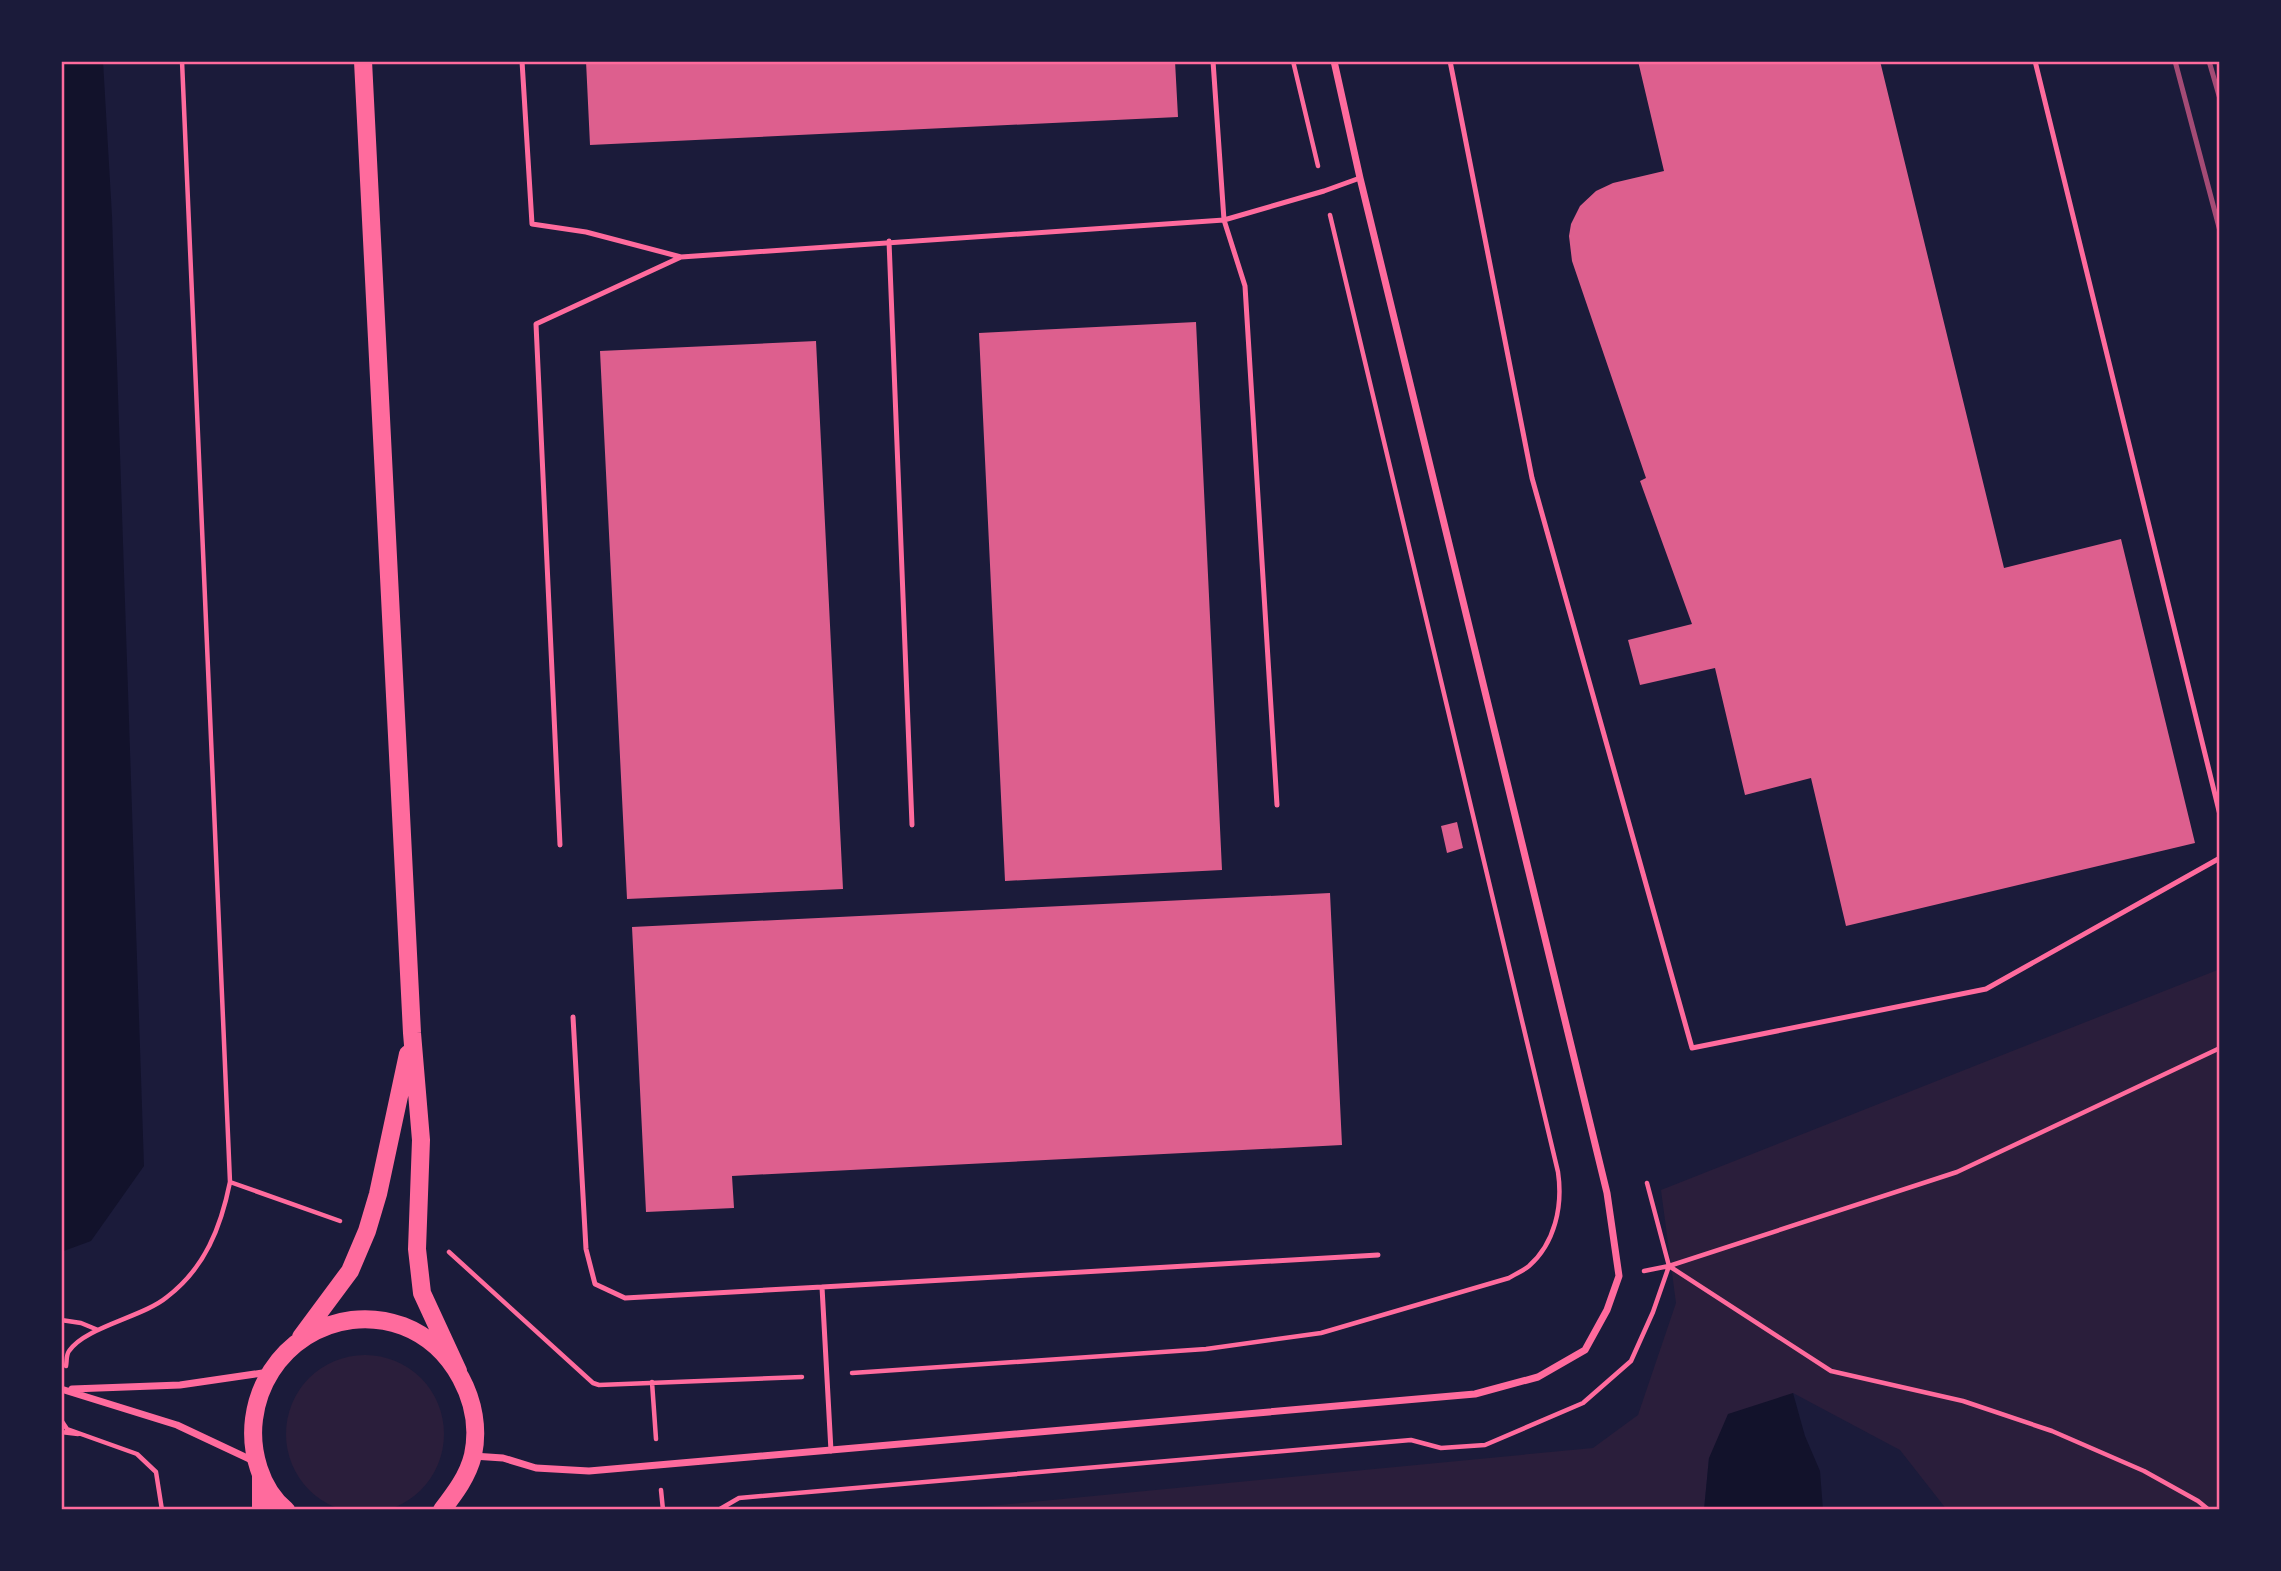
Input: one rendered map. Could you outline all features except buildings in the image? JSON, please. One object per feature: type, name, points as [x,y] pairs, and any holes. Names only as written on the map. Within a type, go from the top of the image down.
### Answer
[{"type":"main road","points":[[363,61],[412,1033],[421,1140],[417,1249],[422,1293],[470,1398],[475,1427],[473,1456],[460,1486],[442,1510]]},
{"type":"main road","points":[[299,1340],[349,1271],[367,1231],[378,1194],[412,1033]]},
{"type":"main road","points":[[261,1510],[259,1469],[252,1432],[256,1401],[269,1372],[282,1354],[299,1340],[331,1324],[367,1320],[403,1326],[434,1344],[458,1371]]},
{"type":"main road","points":[[259,1469],[286,1510]]},
{"type":"street","points":[[473,1456],[503,1458],[536,1468],[589,1471],[1475,1394],[1538,1377],[1585,1350],[1607,1310],[1619,1276],[1607,1193],[1360,178],[1334,61]]},
{"type":"street","points":[[63,1389],[180,1385],[269,1372]]},
{"type":"street","points":[[63,1389],[177,1425],[259,1469]]},
{"type":"lane","points":[[522,61],[532,224],[586,232],[681,257],[1224,220],[1360,178]]},
{"type":"lane","points":[[1213,61],[1224,220],[1245,286],[1278,805]]},
{"type":"lane","points":[[1450,61],[1532,478],[1692,1048],[1986,989],[2220,858]]},
{"type":"lane","points":[[2035,61],[2220,815]]},
{"type":"lane","points":[[889,242],[912,825]]},
{"type":"lane","points":[[560,845],[536,324],[681,257]]},
{"type":"lane","points":[[573,1017],[586,1250],[595,1284],[625,1298],[1378,1255]]},
{"type":"lane","points":[[821,1287],[831,1451]]},
{"type":"path","points":[[67,1353],[75,1343],[166,1298],[191,1274],[205,1256],[215,1235],[230,1182],[182,61]]},
{"type":"path","points":[[417,1249],[447,1250],[593,1383],[599,1385],[826,1375],[1206,1349],[1321,1333],[1509,1278],[1528,1267],[1544,1248],[1559,1212],[1561,1193],[1558,1172],[1293,61]]},
{"type":"path","points":[[1669,1266],[1957,1172],[2220,1048]]},
{"type":"path","points":[[230,1182],[367,1231]]},
{"type":"path","points":[[1647,1183],[1669,1266],[1832,1371],[1963,1401],[2052,1431],[2144,1471],[2198,1500],[2209,1510]]},
{"type":"path","points":[[61,1320],[81,1323],[99,1330]]},
{"type":"path","points":[[61,1420],[67,1429],[137,1454],[156,1472],[162,1510]]},
{"type":"path","points":[[61,1432],[91,1437]]},
{"type":"shaded area","points":[[61,61],[103,61],[112,216],[144,1166],[91,1241],[61,1252]]},
{"type":"shaded area","points":[[2220,969],[2220,1510],[1947,1510],[1900,1450],[1793,1393],[1709,1458],[1704,1510],[947,1510],[1593,1448],[1638,1415],[1676,1303],[1661,1190]]},
{"type":"shaded area","points":[[365,1355],[395,1361],[421,1378],[438,1404],[444,1434],[438,1464],[421,1490],[395,1507],[365,1513],[335,1507],[309,1490],[292,1464],[286,1434],[292,1404],[309,1378],[335,1361]]},
{"type":"shaded area","points":[[1793,1393],[1805,1436],[1820,1471],[1823,1510],[1704,1510],[1709,1458],[1728,1414]]},
{"type":"railway","points":[[2175,61],[2220,231]]},
{"type":"railway","points":[[2209,61],[2220,99]]}]
